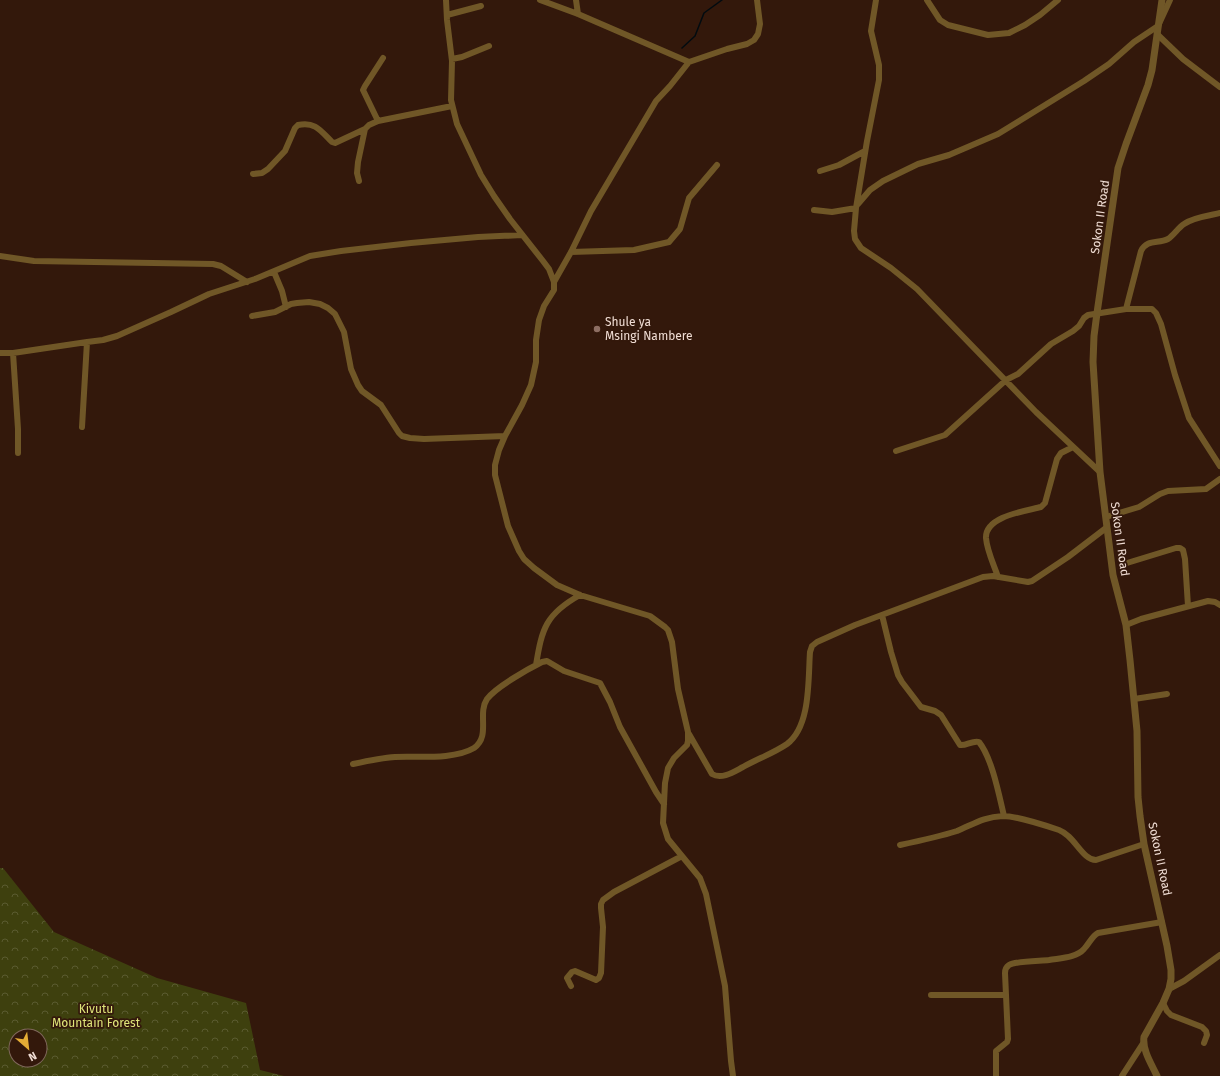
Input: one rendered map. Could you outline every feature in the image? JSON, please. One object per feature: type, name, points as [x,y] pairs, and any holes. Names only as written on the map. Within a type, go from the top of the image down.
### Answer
[{"type":"street","points":[[446,0],[452,59],[450,93],[457,124],[481,175],[522,235],[549,269],[554,282],[554,290],[544,306],[539,320],[536,340],[536,362],[531,385],[522,405],[504,436],[495,466],[495,475],[508,526],[524,559],[557,585],[580,595],[650,616],[668,630],[672,642],[678,689],[688,732],[688,741],[687,745],[674,758],[668,768],[662,814],[664,828],[668,839],[700,878],[706,894],[725,986],[731,1061],[734,1076]]},
{"type":"street","points":[[540,0],[578,14],[689,62]]},
{"type":"street","points":[[576,0],[578,14]]},
{"type":"street","points":[[554,282],[571,252],[590,211],[654,105],[689,62],[747,44],[754,40],[758,34],[760,24],[757,0]]},
{"type":"street","points":[[876,0],[871,31],[879,65],[879,80],[865,151],[854,231],[855,239],[861,248],[891,268],[917,289],[1036,412],[1100,472]]},
{"type":"street","points":[[927,0],[940,20],[948,25],[988,35],[1009,33],[1025,25],[1058,0]]},
{"type":"street","name":"Sokon II Road","points":[[1144,1042],[1144,1037],[1169,989],[1171,970],[1162,922],[1144,844],[1138,797],[1137,731],[1134,699],[1126,625],[1113,575],[1106,528],[1100,472],[1093,362],[1094,336],[1118,168],[1148,85],[1154,57],[1162,0]]},
{"type":"street","points":[[814,210],[832,212],[857,206],[876,185],[898,173],[918,164],[949,155],[998,134],[1017,123],[1084,82],[1109,64],[1134,42],[1158,26],[1170,0]]},
{"type":"street","points":[[447,15],[481,6]]},
{"type":"street","points":[[1157,34],[1183,59],[1220,87]]},
{"type":"street","points":[[452,59],[462,58],[489,46]]},
{"type":"street","points":[[378,121],[363,90],[383,58]]},
{"type":"street","points":[[253,174],[262,173],[268,170],[285,151],[298,124],[319,128],[332,142],[335,143],[365,129],[369,125],[378,121],[452,106]]},
{"type":"street","points":[[359,181],[357,173],[358,162],[365,129]]},
{"type":"street","points":[[820,170],[839,165],[865,151]]},
{"type":"street","points":[[571,252],[634,250],[669,242],[680,229],[689,198],[717,165]]},
{"type":"street","points":[[1126,309],[1143,247],[1149,243],[1168,238],[1183,225],[1191,221],[1220,213]]},
{"type":"street","points":[[0,353],[14,353],[103,340],[117,336],[208,294],[274,272],[310,256],[341,251],[478,237],[522,235]]},
{"type":"street","points":[[0,256],[34,261],[213,264],[221,266],[247,282]]},
{"type":"street","points":[[274,272],[286,307]]},
{"type":"street","points":[[252,316],[271,313],[297,302],[320,304],[328,308],[335,314],[344,332],[351,369],[356,382],[362,391],[381,405],[402,436],[424,439],[504,436]]},
{"type":"street","points":[[896,451],[945,435],[1006,380],[1018,374],[1051,344],[1073,332],[1086,317],[1097,313],[1126,309],[1152,309],[1156,313],[1161,324],[1189,418],[1220,466]]},
{"type":"street","points":[[82,427],[87,342]]},
{"type":"street","points":[[14,353],[18,453]]},
{"type":"street","points":[[998,576],[986,537],[988,530],[1002,517],[1041,507],[1045,503],[1057,459],[1061,453],[1073,447]]},
{"type":"street","points":[[1106,517],[1139,507],[1160,494],[1206,489],[1220,479]]},
{"type":"street","points":[[688,732],[712,774],[715,776],[729,774],[781,748],[791,740],[800,728],[808,697],[810,652],[812,646],[828,636],[982,577],[998,576],[1028,582],[1032,581],[1068,557],[1106,528]]},
{"type":"street","points":[[1127,563],[1176,548],[1183,550],[1188,606]]},
{"type":"street","points":[[536,665],[539,644],[549,620],[563,605],[580,595]]},
{"type":"street","points":[[1126,625],[1141,618],[1188,606],[1208,602],[1215,602],[1220,605]]},
{"type":"street","points":[[882,615],[891,652],[898,675],[902,682],[921,707],[941,714],[960,745],[977,741],[979,742],[986,754],[996,783],[1004,816]]},
{"type":"street","points":[[353,764],[373,759],[440,756],[463,752],[473,748],[479,744],[482,738],[486,700],[504,684],[536,665],[547,661],[564,671],[600,683],[620,727],[664,804]]},
{"type":"street","points":[[1134,699],[1166,694]]},
{"type":"street","points":[[900,845],[957,831],[984,818],[1004,816],[1061,830],[1069,835],[1084,854],[1092,860],[1144,844]]},
{"type":"street","points":[[571,986],[567,978],[572,972],[596,980],[599,978],[601,973],[603,927],[601,904],[603,900],[614,892],[682,856]]},
{"type":"street","points":[[996,1076],[996,1051],[1007,1042],[1008,1039],[1005,971],[1007,966],[1073,955],[1082,951],[1098,933],[1162,922]]},
{"type":"street","points":[[1169,989],[1188,978],[1220,955]]},
{"type":"street","points":[[931,995],[1006,995]]},
{"type":"street","points":[[1163,1003],[1171,1015],[1205,1029],[1207,1035],[1204,1043]]},
{"type":"street","points":[[1122,1076],[1144,1042]]},
{"type":"street","points":[[1144,1042],[1157,1076]]},
{"type":"green space","name":"Kivutu Mountain Forest","points":[[0,868],[3,868],[54,932],[157,978],[246,1003],[260,1070],[284,1076],[0,1076]]},
{"type":"waterway","points":[[682,48],[695,36],[704,13],[722,0]]},
{"type":"place","name":"Shule ya Msingi Nambere","points":[[597,329]]}]
